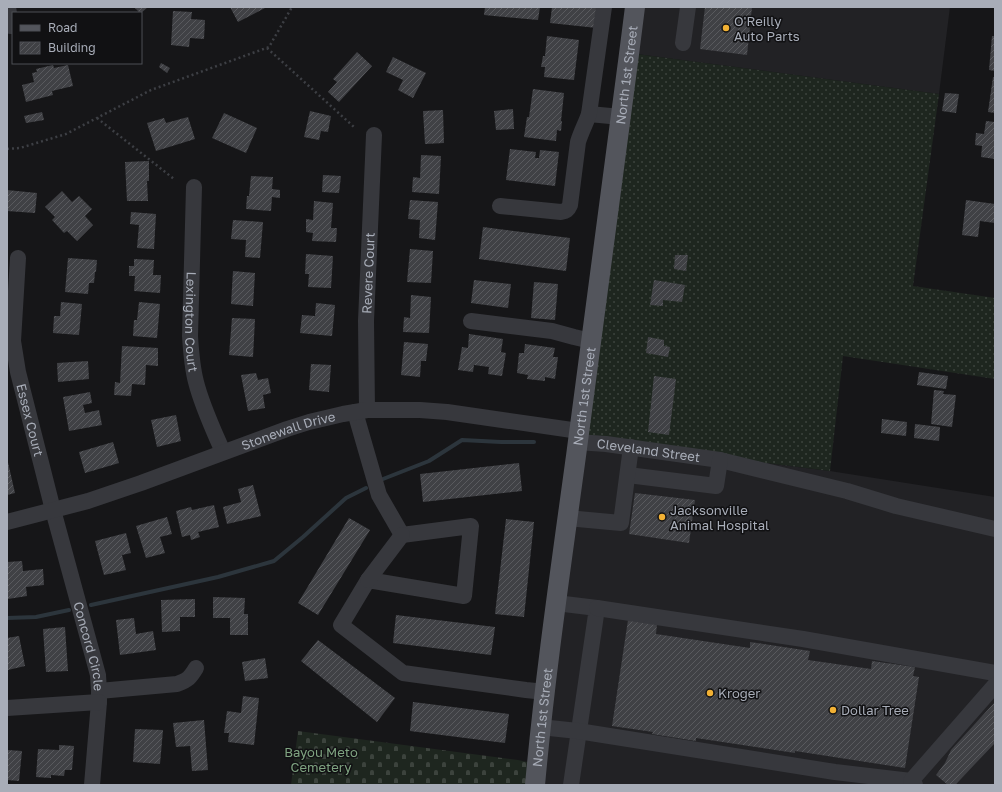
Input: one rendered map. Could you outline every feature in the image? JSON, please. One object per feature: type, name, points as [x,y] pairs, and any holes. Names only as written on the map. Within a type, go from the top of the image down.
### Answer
[{"type":"main road","name":"North 1st Street","points":[[535,785],[540,727],[635,7]]},
{"type":"street","points":[[8,7],[11,26]]},
{"type":"street","points":[[500,206],[561,212],[566,212],[569,208],[578,142],[590,114],[604,7]]},
{"type":"street","points":[[683,43],[688,7]]},
{"type":"street","points":[[590,114],[621,117]]},
{"type":"street","name":"Revere Court","points":[[374,135],[361,411],[379,495],[402,535]]},
{"type":"street","name":"Lexington Court","points":[[194,187],[190,336],[191,355],[196,383],[223,452]]},
{"type":"street","name":"Essex Court","points":[[18,258],[10,341],[53,510]]},
{"type":"street","points":[[471,321],[552,331],[591,341]]},
{"type":"street","name":"Stonewall Drive","points":[[7,522],[88,500],[141,483],[309,422],[361,411],[420,410],[447,412],[578,437]]},
{"type":"street","name":"Cleveland Street","points":[[578,437],[606,444],[720,460],[847,491],[896,506],[995,528]]},
{"type":"street","points":[[567,518],[621,524],[631,448]]},
{"type":"street","points":[[628,475],[716,486],[720,460]]},
{"type":"street","name":"Concord Circle","points":[[53,510],[98,675],[99,697],[92,785]]},
{"type":"street","points":[[368,580],[464,596],[471,526],[402,535],[368,580],[341,625],[403,673],[545,692]]},
{"type":"street","points":[[556,603],[802,639],[995,673]]},
{"type":"street","points":[[571,785],[597,608]]},
{"type":"street","points":[[7,708],[99,697],[177,684],[186,681],[191,677],[196,668]]},
{"type":"street","points":[[540,727],[578,731],[910,784],[995,685]]},
{"type":"path","points":[[7,149],[20,148],[66,134],[151,90],[269,47],[292,7]]},
{"type":"path","points":[[266,48],[354,127]]},
{"type":"path","points":[[96,118],[174,179]]},
{"type":"shaded area","points":[[635,7],[950,7],[939,94],[629,53]]},
{"type":"shaded area","points":[[577,442],[830,471],[995,497],[995,785],[535,785]]},
{"type":"green space","points":[[629,53],[939,94],[913,286],[995,298],[995,379],[843,356],[830,471],[577,442]]},
{"type":"green space","name":"Bayou Meto Cemetery","points":[[298,731],[518,760],[537,764],[535,785],[291,785]]},
{"type":"building","points":[[134,7],[148,7],[142,12],[139,12]]},
{"type":"building","points":[[230,7],[265,7],[265,8],[238,22]]},
{"type":"building","points":[[485,7],[540,7],[538,20],[484,15]]},
{"type":"building","points":[[552,7],[599,7],[597,28],[550,23]]},
{"type":"building","name":"O'Reilly Auto Parts","points":[[705,7],[752,7],[747,55],[700,49]]},
{"type":"building","points":[[173,11],[192,12],[191,19],[205,20],[204,39],[190,38],[189,47],[171,45]]},
{"type":"building","points":[[547,36],[579,40],[574,80],[544,77],[545,67],[541,67],[543,56],[545,56]]},
{"type":"building","points":[[992,36],[995,36],[995,71],[989,70]]},
{"type":"building","points":[[357,52],[372,66],[339,102],[328,92],[337,82],[333,79]]},
{"type":"building","points":[[393,57],[426,73],[413,98],[398,90],[403,80],[386,72]]},
{"type":"building","points":[[161,63],[170,68],[167,73],[159,67]]},
{"type":"building","points":[[53,65],[54,68],[68,65],[73,86],[52,91],[53,95],[26,102],[22,85],[34,82],[32,73],[37,72],[36,69]]},
{"type":"building","points":[[993,77],[995,77],[995,113],[988,112]]},
{"type":"building","points":[[533,89],[564,93],[561,131],[557,130],[556,141],[524,137],[527,117],[529,117]]},
{"type":"building","points":[[945,93],[959,94],[956,113],[942,111]]},
{"type":"building","points":[[513,109],[514,129],[496,130],[494,111]]},
{"type":"building","points":[[443,110],[444,143],[425,144],[423,111]]},
{"type":"building","points":[[310,111],[331,116],[328,132],[321,131],[319,140],[304,137]]},
{"type":"building","points":[[42,112],[44,120],[26,123],[24,116]]},
{"type":"building","points":[[224,113],[257,128],[246,153],[212,138]]},
{"type":"building","points":[[188,117],[195,139],[156,151],[147,123],[164,118],[166,123]]},
{"type":"building","points":[[986,121],[995,122],[995,159],[981,157],[982,146],[975,145],[976,133],[984,134]]},
{"type":"building","points":[[510,149],[536,152],[535,158],[539,158],[540,150],[559,152],[555,186],[506,180]]},
{"type":"building","points":[[421,155],[441,156],[439,194],[412,192],[413,177],[420,178]]},
{"type":"building","points":[[149,161],[149,181],[147,181],[148,201],[127,201],[125,162]]},
{"type":"building","points":[[323,175],[341,176],[339,193],[322,192]]},
{"type":"building","points":[[251,176],[273,177],[272,189],[280,190],[280,198],[272,197],[271,211],[246,209]]},
{"type":"building","points":[[7,190],[37,193],[35,213],[7,211]]},
{"type":"building","points":[[62,191],[72,202],[79,196],[92,209],[85,216],[93,225],[77,241],[67,231],[64,233],[52,220],[55,217],[45,207]]},
{"type":"building","points":[[410,200],[438,202],[435,240],[419,238],[420,220],[408,219]]},
{"type":"building","points":[[966,200],[995,204],[995,223],[980,221],[978,237],[962,235]]},
{"type":"building","points":[[314,201],[333,203],[331,228],[337,228],[336,242],[312,241],[313,233],[306,232],[306,219],[313,220]]},
{"type":"building","points":[[131,212],[156,214],[154,249],[137,248],[139,225],[130,224]]},
{"type":"building","points":[[233,220],[263,222],[260,258],[245,257],[246,240],[231,239]]},
{"type":"building","points":[[483,227],[570,238],[566,271],[479,259]]},
{"type":"building","points":[[410,249],[433,251],[431,283],[407,282]]},
{"type":"building","points":[[306,254],[333,256],[331,288],[308,287],[309,274],[305,274]]},
{"type":"building","points":[[675,255],[688,255],[686,271],[674,269]]},
{"type":"building","points":[[68,258],[97,260],[94,283],[89,283],[88,294],[65,292]]},
{"type":"building","points":[[134,259],[154,260],[153,275],[161,275],[160,293],[134,291],[135,276],[129,276],[129,266],[134,266]]},
{"type":"building","points":[[233,271],[255,273],[253,306],[231,304]]},
{"type":"building","points":[[474,280],[511,284],[508,308],[471,303]]},
{"type":"building","points":[[654,280],[685,285],[682,302],[663,300],[663,306],[650,305]]},
{"type":"building","points":[[534,282],[558,284],[555,320],[531,318]]},
{"type":"building","points":[[411,295],[431,297],[429,333],[403,332],[404,317],[410,318]]},
{"type":"building","points":[[61,302],[82,304],[79,335],[53,333],[54,316],[60,316]]},
{"type":"building","points":[[139,302],[160,304],[157,338],[133,336],[134,320],[137,320]]},
{"type":"building","points":[[316,303],[335,305],[332,336],[300,333],[302,315],[315,316]]},
{"type":"building","points":[[232,318],[255,319],[253,357],[229,355]]},
{"type":"building","points":[[469,334],[503,339],[501,352],[506,353],[502,376],[488,374],[489,367],[474,365],[473,372],[458,370],[462,347],[468,348]]},
{"type":"building","points":[[648,337],[664,340],[664,346],[670,347],[668,357],[646,353]]},
{"type":"building","points":[[404,342],[428,344],[426,361],[421,361],[420,377],[401,375]]},
{"type":"building","points":[[525,344],[555,348],[553,357],[558,357],[555,379],[545,377],[545,381],[527,379],[528,375],[517,373],[519,353],[524,353]]},
{"type":"building","points":[[122,346],[158,348],[158,366],[146,365],[145,385],[132,384],[131,396],[114,395],[115,382],[120,383]]},
{"type":"building","points":[[88,361],[89,379],[58,382],[57,363]]},
{"type":"building","points":[[311,364],[331,365],[329,392],[309,390]]},
{"type":"building","points":[[919,372],[948,376],[946,389],[917,385]]},
{"type":"building","points":[[256,373],[258,380],[268,378],[271,393],[263,395],[265,408],[248,411],[241,375]]},
{"type":"building","points":[[654,376],[676,379],[669,435],[648,432]]},
{"type":"building","points":[[934,390],[944,391],[943,394],[956,395],[952,427],[931,424]]},
{"type":"building","points":[[90,392],[92,403],[83,405],[85,413],[99,410],[102,425],[69,431],[63,397]]},
{"type":"building","points":[[176,415],[181,441],[157,447],[151,420]]},
{"type":"building","points":[[882,419],[907,422],[906,436],[881,433]]},
{"type":"building","points":[[915,424],[940,427],[939,441],[914,438]]},
{"type":"building","points":[[113,442],[119,463],[85,473],[79,452]]},
{"type":"building","points":[[7,458],[15,493],[7,495]]},
{"type":"building","points":[[519,463],[522,491],[423,502],[420,474]]},
{"type":"building","points":[[253,485],[261,516],[227,524],[223,507],[241,502],[238,489]]},
{"type":"building","name":"Jacksonville Animal Hospital","points":[[635,493],[695,500],[689,543],[629,534]]},
{"type":"building","points":[[214,505],[219,527],[198,532],[200,537],[191,540],[190,535],[182,537],[176,511],[191,507],[192,510]]},
{"type":"building","points":[[167,517],[172,534],[160,537],[165,553],[146,558],[136,526]]},
{"type":"building","points":[[349,518],[370,530],[318,615],[298,603]]},
{"type":"building","points":[[506,519],[534,522],[524,617],[495,614]]},
{"type":"building","points":[[126,533],[131,553],[122,555],[126,570],[104,575],[95,541]]},
{"type":"building","points":[[22,561],[23,571],[43,569],[44,585],[26,587],[27,596],[8,599],[7,562]]},
{"type":"building","points":[[213,597],[245,598],[244,614],[248,614],[248,635],[230,635],[230,618],[213,618]]},
{"type":"building","points":[[195,599],[195,617],[180,617],[180,631],[162,632],[161,600]]},
{"type":"building","points":[[396,615],[495,627],[491,655],[393,643]]},
{"type":"building","points":[[134,618],[136,634],[153,631],[156,650],[120,655],[116,620]]},
{"type":"building","name":"Kroger","points":[[628,620],[657,624],[656,634],[750,648],[750,642],[810,651],[808,660],[871,669],[872,661],[915,667],[913,676],[919,677],[905,768],[696,738],[696,741],[652,734],[653,732],[612,726]]},
{"type":"building","points":[[65,627],[68,671],[46,672],[43,629]]},
{"type":"building","points":[[19,636],[25,666],[8,670],[7,638]]},
{"type":"building","points":[[318,640],[395,698],[377,722],[301,661]]},
{"type":"building","points":[[265,658],[268,678],[245,681],[242,662]]},
{"type":"building","points":[[243,696],[259,698],[254,745],[228,742],[229,733],[224,733],[227,711],[241,713]]},
{"type":"building","points":[[413,702],[509,714],[505,743],[410,731]]},
{"type":"building","points":[[995,702],[995,743],[955,785],[948,785],[936,775],[945,763],[951,750]]},
{"type":"building","points":[[204,720],[208,770],[192,771],[190,746],[176,747],[173,723]]},
{"type":"building","points":[[135,729],[163,730],[160,764],[133,762]]},
{"type":"building","points":[[59,745],[74,746],[72,770],[65,770],[64,776],[51,775],[51,778],[36,777],[38,749],[59,750]]},
{"type":"building","points":[[8,750],[22,751],[19,781],[7,780]]},
{"type":"waterway","points":[[383,479],[429,461],[462,440],[534,442]]},
{"type":"waterway","points":[[91,605],[218,577],[274,561],[346,498],[366,488]]},
{"type":"waterway","points":[[7,618],[36,617],[69,610]]},
{"type":"place","name":"O'Reilly Auto Parts","points":[[726,28]]},
{"type":"place","name":"Jacksonville Animal Hospital","points":[[662,517]]},
{"type":"place","name":"Kroger","points":[[710,693]]},
{"type":"place","name":"Dollar Tree","points":[[833,710]]}]
